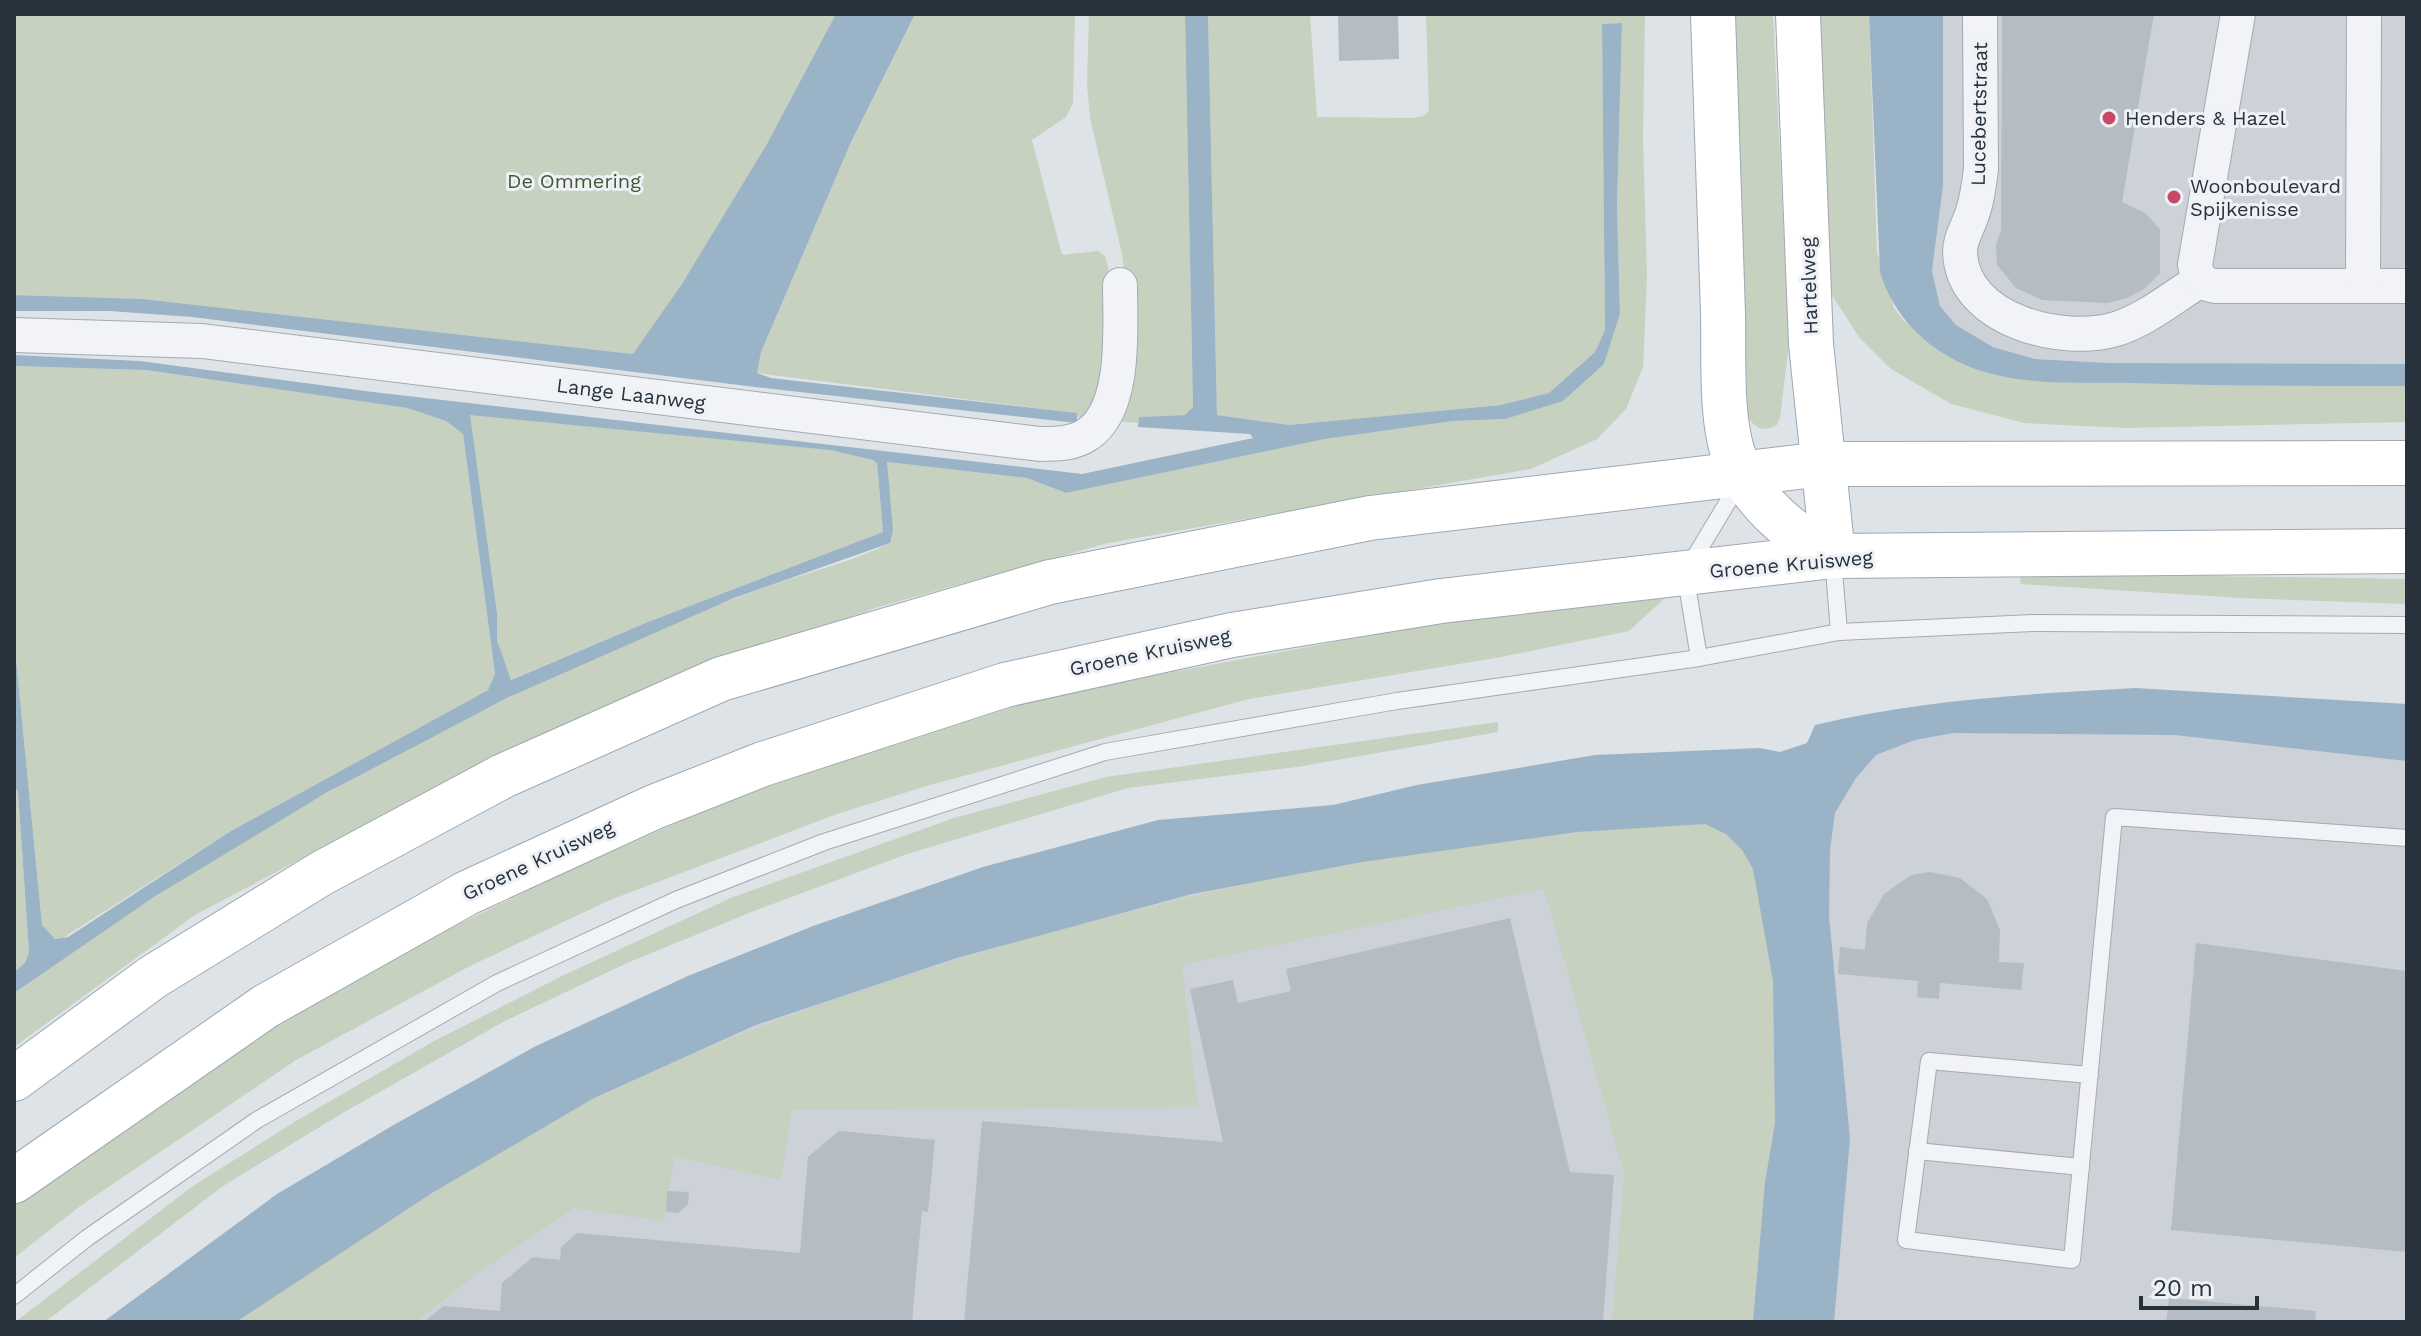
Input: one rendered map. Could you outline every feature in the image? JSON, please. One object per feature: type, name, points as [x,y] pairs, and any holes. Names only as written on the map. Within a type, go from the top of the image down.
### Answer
[{"type":"main road","points":[[1713,14],[1725,374],[1731,442],[1744,475],[1773,517],[1805,542],[1833,556]]},
{"type":"main road","name":"Hartelweg","points":[[1798,14],[1811,344],[1833,556]]},
{"type":"main road","points":[[14,1079],[153,977],[322,873],[503,776],[721,679],[1050,582],[1339,524],[1622,485],[1744,475],[1823,464],[2407,463]]},
{"type":"main road","name":"Groene Kruisweg","points":[[14,1181],[266,1006],[369,946],[574,841],[763,764],[1005,685],[1118,657],[1441,601],[1833,556],[2407,551]]},
{"type":"street","name":"Lucebertstraat","points":[[1980,14],[1981,169],[1975,204],[1960,250],[1963,268],[1984,301],[2001,315],[2033,328],[2100,333],[2137,320],[2201,280]]},
{"type":"street","points":[[2238,14],[2195,265],[2201,280],[2215,286],[2407,286]]},
{"type":"street","points":[[2363,285],[2364,14]]},
{"type":"street","name":"Lange Laanweg","points":[[14,335],[202,341],[1040,444],[1066,443],[1089,434],[1104,417],[1116,387],[1120,285]]},
{"type":"lane","points":[[1699,658],[1685,573],[1744,475]]},
{"type":"lane","name":"Hartelweg","points":[[1833,556],[1839,632]]},
{"type":"lane","points":[[14,1296],[87,1238],[257,1120],[375,1049],[593,936],[824,842],[1105,752],[1397,701],[1699,658],[1839,632],[2033,623],[2407,625]]},
{"type":"lane","points":[[2090,1075],[1929,1061],[1906,1240],[2072,1260],[2090,1075],[2114,817],[2407,838]]},
{"type":"lane","points":[[1917,1151],[2081,1167]]},
{"type":"shaded area","name":"Woonboulevard Spijkenisse","points":[[1943,14],[2407,14],[2407,364],[2109,363],[2035,359],[1993,347],[1956,325],[1940,306],[1932,271],[1943,186]]},
{"type":"shaded area","points":[[2012,715],[2407,742],[2407,1322],[176,1322],[573,1080],[1167,859],[1846,748]]},
{"type":"green space","name":"De Ommering","points":[[14,14],[854,14],[658,368],[632,354],[143,299],[14,295]]},
{"type":"green space","points":[[915,14],[1075,14],[1073,103],[1066,117],[1032,140],[1062,255],[1098,251],[1105,256],[1108,267],[1110,369],[1090,419],[1077,417],[1076,413],[757,373],[761,352],[852,140]]},
{"type":"green space","points":[[1089,14],[1185,14],[1193,407],[1186,415],[1140,417],[1139,423],[1113,421],[1126,286],[1122,254],[1090,118],[1087,84]]},
{"type":"green space","points":[[1208,14],[1310,14],[1317,117],[1413,118],[1424,116],[1429,110],[1426,14],[1645,14],[1643,139],[1647,276],[1643,367],[1626,409],[1597,439],[1531,469],[1108,543],[875,608],[490,759],[195,915],[14,1047],[14,993],[158,895],[307,804],[461,722],[618,646],[719,604],[850,560],[890,543],[887,462],[1027,478],[1066,493],[1325,439],[1453,421],[1505,419],[1604,364],[1620,314],[1617,206],[1622,23],[1602,24],[1605,330],[1595,352],[1549,393],[1501,405],[1289,425],[1217,415]]},
{"type":"green space","points":[[1734,14],[1773,14],[1789,343],[1780,418],[1777,425],[1764,429],[1757,427],[1748,417]]},
{"type":"green space","points":[[1818,14],[1869,14],[1877,252],[1894,308],[1904,321],[1984,371],[2040,381],[2407,386],[2407,422],[2125,428],[2024,423],[1951,404],[1891,369],[1859,337],[1830,292]]},
{"type":"green space","points":[[14,366],[146,370],[407,408],[446,421],[463,434],[495,674],[488,690],[231,831],[61,939],[51,937],[42,925],[14,638]]},
{"type":"green space","points":[[469,414],[830,450],[873,460],[877,462],[883,532],[648,622],[510,680],[497,640],[497,613]]},
{"type":"green space","points":[[2021,573],[2407,579],[2407,604],[2241,598],[2020,584]]},
{"type":"green space","points":[[1665,598],[1629,631],[1501,657],[1249,699],[930,785],[837,814],[610,900],[470,966],[296,1060],[79,1207],[14,1258],[14,1199],[258,1036],[370,967],[564,873],[735,797],[1050,695],[1409,628],[1580,604]]},
{"type":"green space","points":[[1498,722],[1498,732],[1297,767],[1128,788],[907,854],[754,911],[627,963],[505,1021],[341,1114],[223,1186],[45,1322],[15,1322],[193,1186],[296,1121],[434,1041],[564,975],[733,897],[954,818],[1106,777]]},
{"type":"green space","points":[[14,785],[18,791],[29,952],[25,963],[14,972]]},
{"type":"green space","points":[[1705,824],[1726,834],[1742,850],[1753,869],[1773,981],[1775,1123],[1765,1182],[1753,1322],[1612,1322],[1624,1174],[1544,889],[1182,965],[1198,1107],[792,1110],[781,1180],[675,1157],[664,1221],[574,1208],[475,1275],[416,1322],[236,1322],[393,1217],[584,1103],[702,1050],[860,991],[1105,918],[1274,878],[1445,848],[1531,837]]},
{"type":"water","points":[[836,14],[915,14],[852,140],[761,352],[757,373],[771,378],[1077,413],[1077,423],[755,387],[192,317],[110,311],[14,311],[14,295],[143,299],[633,354],[682,284],[767,144]]},
{"type":"water","points":[[1185,14],[1208,14],[1217,415],[1289,425],[1501,405],[1549,393],[1595,352],[1605,330],[1602,24],[1622,23],[1617,206],[1620,314],[1604,364],[1563,401],[1505,419],[1453,421],[1325,439],[1066,493],[1027,478],[887,462],[893,530],[890,543],[734,598],[507,698],[326,793],[154,897],[14,993],[14,972],[25,963],[29,952],[18,792],[14,785],[14,638],[42,925],[55,939],[68,937],[231,831],[488,690],[495,674],[463,434],[446,421],[407,408],[146,370],[14,366],[14,355],[140,361],[373,392],[1082,474],[1253,438],[1250,434],[1138,427],[1139,417],[1185,415],[1193,407]],"holes":[[[470,415],[830,450],[877,463],[883,532],[648,622],[511,680],[497,640],[497,613]]]},
{"type":"water","points":[[1869,14],[1943,14],[1943,186],[1932,271],[1940,306],[1956,325],[1993,347],[2035,359],[2109,363],[2407,364],[2407,386],[2046,382],[2003,377],[1983,371],[1935,348],[1901,315],[1880,272]]},
{"type":"water","points":[[2135,688],[2407,704],[2407,761],[2175,735],[1953,733],[1915,740],[1876,755],[1856,778],[1835,813],[1830,850],[1829,916],[1850,1139],[1834,1322],[1753,1322],[1765,1182],[1775,1123],[1773,981],[1753,869],[1742,850],[1726,834],[1705,824],[1577,832],[1362,862],[1192,894],[957,958],[756,1025],[594,1098],[432,1193],[236,1322],[103,1322],[277,1194],[536,1046],[688,976],[813,926],[983,867],[1158,820],[1333,805],[1417,785],[1595,755],[1760,748],[1780,752],[1807,743],[1815,725],[1854,716],[1974,699]]},
{"type":"building","points":[[1338,14],[1398,14],[1399,59],[1339,61]]},
{"type":"building","points":[[2002,14],[2154,14],[2122,202],[2145,213],[2160,229],[2160,273],[2144,289],[2127,298],[2108,303],[2042,300],[2016,288],[1997,265],[1996,245],[2001,230]]},
{"type":"building","points":[[1930,872],[1960,878],[1987,899],[2000,930],[1999,962],[2024,963],[2021,990],[1940,983],[1939,999],[1917,997],[1918,981],[1838,974],[1840,947],[1865,950],[1867,923],[1884,894],[1911,875]]},
{"type":"building","points":[[1510,918],[1570,1172],[1614,1175],[1603,1322],[964,1322],[982,1121],[1223,1142],[1190,989],[1233,980],[1238,1003],[1291,991],[1286,969]]},
{"type":"building","points":[[2196,943],[2407,971],[2407,1252],[2171,1230]]},
{"type":"building","points":[[839,1131],[935,1140],[928,1212],[922,1211],[912,1322],[424,1322],[443,1306],[500,1311],[502,1283],[533,1257],[560,1260],[561,1247],[577,1233],[800,1253],[808,1157]]},
{"type":"building","points":[[667,1191],[689,1192],[688,1204],[678,1213],[666,1212]]},
{"type":"building","points":[[2169,1298],[2316,1311],[2315,1322],[2166,1322]]},
{"type":"place","name":"Henders & Hazel","points":[[2109,118]]},
{"type":"place","name":"Woonboulevard Spijkenisse","points":[[2174,197]]}]
